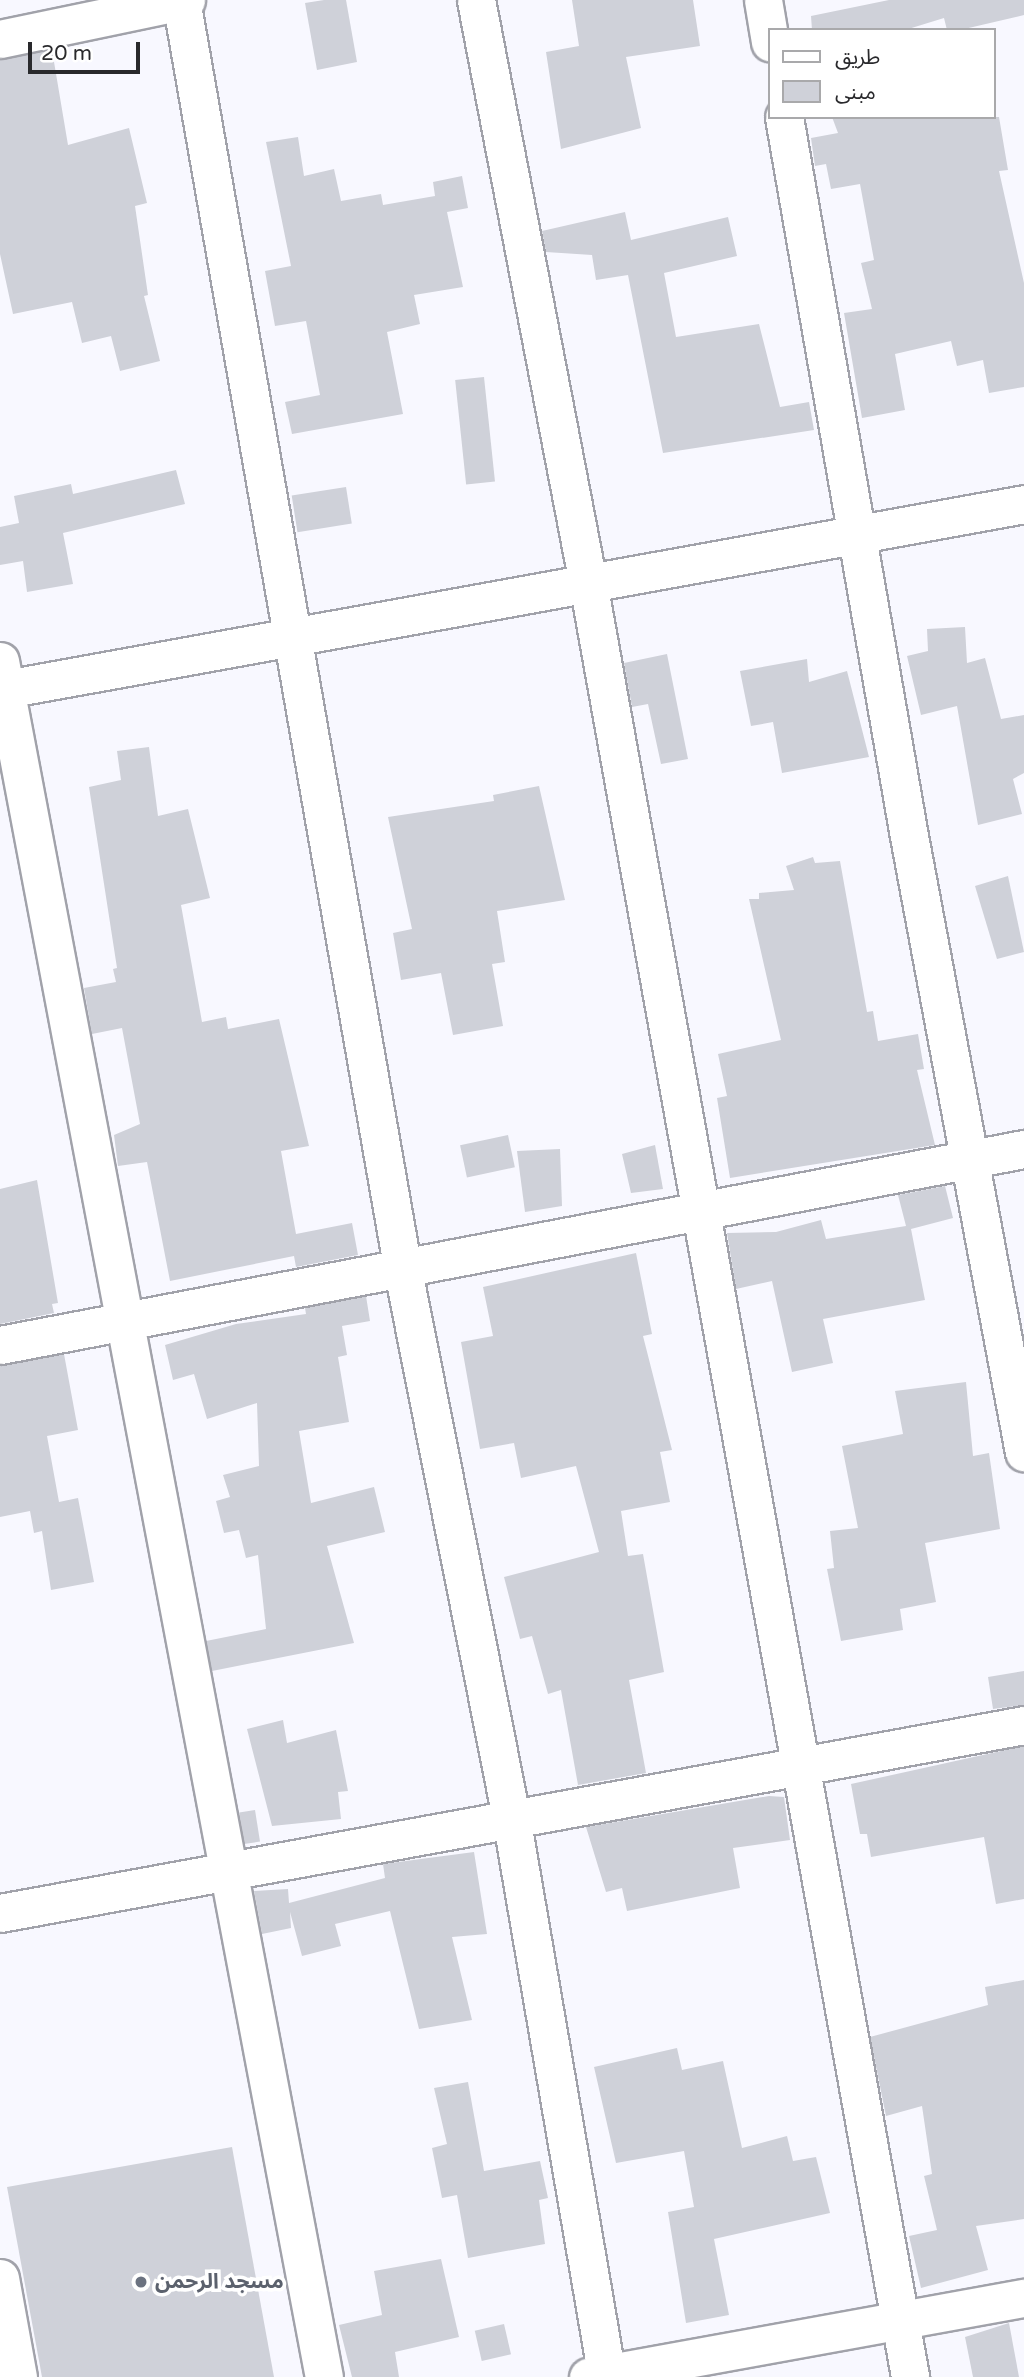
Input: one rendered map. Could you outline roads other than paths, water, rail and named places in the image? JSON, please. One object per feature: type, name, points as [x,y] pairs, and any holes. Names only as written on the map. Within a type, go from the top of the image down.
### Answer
[{"type":"street","points":[[0,39],[183,0],[403,1271],[511,1817],[600,2376],[900,2323],[1024,2298]]},
{"type":"street","points":[[476,0],[588,583],[910,2377]]},
{"type":"street","points":[[763,0],[768,29]]},
{"type":"street","points":[[784,119],[967,1159],[1024,1452]]},
{"type":"street","points":[[324,2377],[126,1321],[2,680],[294,638],[1024,504]]},
{"type":"street","points":[[0,1345],[403,1271],[1024,1149]]},
{"type":"street","points":[[0,1913],[511,1817],[1024,1726]]},
{"type":"street","points":[[0,2278],[18,2377]]},
{"type":"place","name":"مسجد الرحمن","points":[[141,2282]]}]
